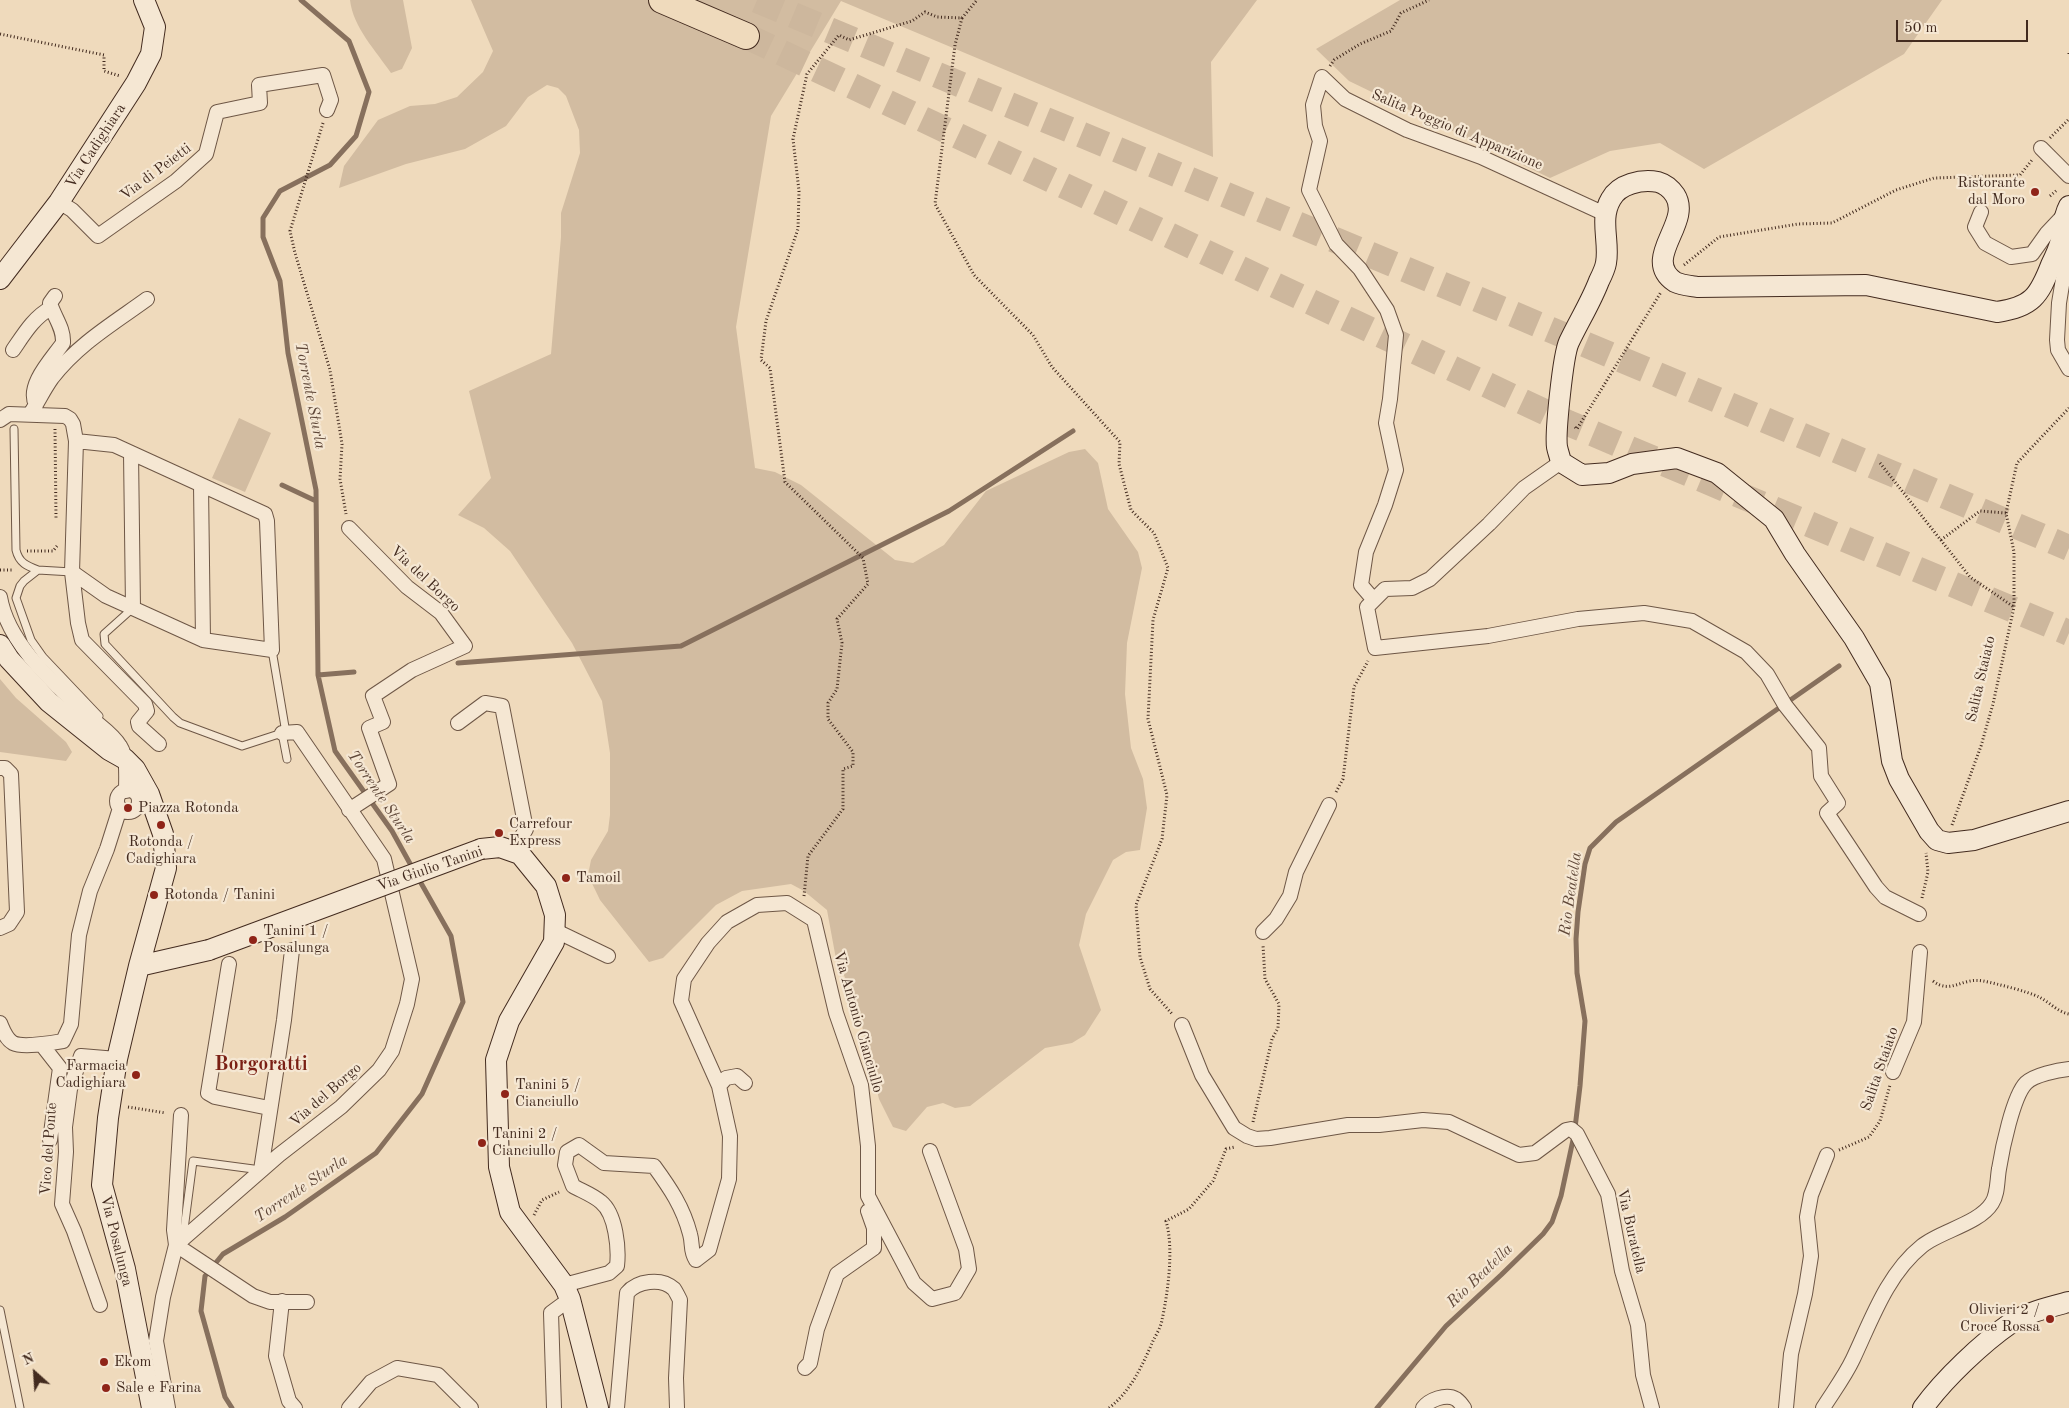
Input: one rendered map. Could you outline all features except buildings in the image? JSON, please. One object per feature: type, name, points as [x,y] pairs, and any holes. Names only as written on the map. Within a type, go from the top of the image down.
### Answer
[{"type":"highway","points":[[662,0],[746,36]]},
{"type":"main road","name":"Via Cadighiara","points":[[0,279],[59,202],[136,83],[151,54],[155,28],[144,0]]},
{"type":"main road","points":[[2067,211],[2061,242],[2042,289],[2030,301],[2013,310],[1997,312],[1866,285],[1697,287],[1676,282],[1666,272],[1661,259],[1679,209],[1677,197],[1670,188],[1659,182],[1644,181],[1629,184],[1618,190],[1611,199],[1605,214],[1606,263],[1589,306],[1568,344],[1561,384],[1557,447],[1561,462],[1582,475],[1609,474],[1632,464],[1677,458],[1717,473],[1774,519],[1795,554],[1854,638],[1880,683],[1892,761],[1899,779],[1929,831],[1937,840],[1948,843],[1974,840],[2069,812]]},
{"type":"main road","points":[[0,645],[9,659],[49,702],[109,750],[125,759],[140,776],[149,794],[163,834]]},
{"type":"main road","name":"Via Posalunga","points":[[152,1408],[125,1269],[102,1185],[110,1104],[118,1059],[166,868],[163,834]]},
{"type":"main road","name":"Via Giulio Tanini","points":[[140,966],[209,950],[481,849],[500,847],[514,852]]},
{"type":"main road","points":[[514,852],[520,854],[546,886],[555,915],[554,942],[509,1022],[496,1060],[499,1167],[510,1212],[567,1292],[598,1408]]},
{"type":"main road","points":[[1923,1408],[1933,1394],[1963,1364],[2012,1322],[2047,1308],[2069,1302]]},
{"type":"street","name":"Via di Peietti","points":[[59,202],[72,210],[98,236],[176,181],[206,154],[217,112],[260,103],[259,85],[323,75],[331,100],[327,110]]},
{"type":"street","name":"Salita Poggio di Apparizione","points":[[1322,77],[1345,99],[1407,130],[1481,157],[1605,214]]},
{"type":"street","points":[[1322,77],[1313,106],[1315,126],[1320,141],[1309,190],[1336,244],[1360,269],[1387,310],[1396,335],[1386,422],[1396,470],[1366,552],[1361,585],[1373,599]]},
{"type":"street","points":[[2041,148],[2069,176]]},
{"type":"street","points":[[1981,212],[1976,227],[1984,242],[2011,257],[2032,254],[2047,233],[2067,211]]},
{"type":"street","points":[[2061,242],[2068,249],[2059,303],[2058,350],[2069,369]]},
{"type":"street","points":[[33,410],[51,379],[81,347],[148,299]]},
{"type":"street","points":[[13,350],[30,325],[53,302],[63,343],[34,387],[33,410]]},
{"type":"street","points":[[0,420],[9,414],[33,410],[58,414],[70,419],[75,430],[76,441],[72,572],[78,624],[82,640],[145,704],[147,711],[138,722],[139,726],[160,744]]},
{"type":"street","points":[[72,572],[100,592],[203,640],[272,650],[265,514],[114,445],[76,441]]},
{"type":"street","points":[[131,453],[133,608]]},
{"type":"street","points":[[1561,462],[1524,488],[1490,524],[1430,579],[1412,588],[1385,589],[1373,599],[1367,607],[1375,648],[1488,636],[1578,619],[1644,613],[1692,621],[1746,652],[1767,674],[1785,705],[1819,748],[1821,776],[1838,803],[1827,812],[1876,887],[1885,897],[1919,914]]},
{"type":"street","points":[[201,485],[203,640]]},
{"type":"street","name":"Via del Borgo","points":[[349,528],[407,587],[441,613],[465,646],[412,670],[373,696],[383,722],[369,728],[388,784],[349,810]]},
{"type":"street","points":[[0,597],[7,622],[20,644],[61,690],[114,737],[121,747],[125,759],[126,790]]},
{"type":"street","points":[[458,723],[486,703],[502,706],[526,828],[514,852]]},
{"type":"street","name":"Via del Borgo","points":[[182,1246],[261,1170],[341,1107],[379,1070],[392,1051],[407,1004],[412,979],[384,859],[297,732],[282,733]]},
{"type":"street","points":[[0,768],[5,768],[11,774],[17,912],[10,924],[0,928]]},
{"type":"street","points":[[126,790],[134,792],[139,797],[138,807]]},
{"type":"street","points":[[0,1022],[4,1034],[12,1043],[18,1045],[62,1042],[71,1024],[79,935],[90,891],[107,849],[120,808],[118,797],[126,790]]},
{"type":"street","points":[[1263,932],[1276,919],[1290,896],[1296,872],[1329,805]]},
{"type":"street","points":[[138,807],[149,816],[163,834]]},
{"type":"street","points":[[120,808],[129,812],[138,807]]},
{"type":"street","name":"Via Antonio Cianciullo","points":[[573,1186],[565,1164],[567,1152],[578,1145],[604,1164],[654,1166],[676,1197],[691,1236],[691,1253],[696,1260],[709,1250],[730,1179],[730,1136],[719,1086],[681,1000],[684,979],[708,943],[726,922],[757,905],[787,903],[814,920],[836,1013],[861,1086],[868,1146],[868,1196],[914,1283],[932,1299],[955,1293],[969,1269],[966,1249],[930,1151]]},
{"type":"street","points":[[554,930],[608,956]]},
{"type":"street","name":"Via del Borgo","points":[[261,1170],[284,1020],[292,950]]},
{"type":"street","name":"Salita Staiato","points":[[1893,1072],[1914,1022],[1920,952]]},
{"type":"street","name":"Via del Borgo","points":[[229,964],[208,1093],[215,1097],[270,1108]]},
{"type":"street","points":[[1182,1025],[1202,1075],[1234,1128],[1246,1136],[1256,1139]]},
{"type":"street","points":[[42,1044],[60,1068],[50,1140]]},
{"type":"street","name":"Vico del Ponte","points":[[100,1305],[74,1231],[62,1204],[66,1152],[65,1127],[70,1088],[82,1056],[118,1059]]},
{"type":"street","points":[[1823,1408],[1852,1361],[1875,1310],[1896,1275],[1922,1246],[1987,1210],[1993,1202],[1999,1166],[2018,1093],[2028,1082],[2068,1067]]},
{"type":"street","points":[[719,1086],[726,1078],[737,1076],[745,1083]]},
{"type":"street","points":[[181,1115],[174,1230],[182,1246],[253,1296],[270,1302],[307,1302]]},
{"type":"street","name":"Via Buratella","points":[[1256,1139],[1348,1125],[1379,1125],[1423,1120],[1449,1122],[1519,1156],[1535,1153],[1566,1130],[1571,1129],[1576,1134],[1608,1194],[1622,1271],[1638,1325],[1643,1375],[1652,1408]]},
{"type":"street","name":"Via Antonio Cianciullo","points":[[804,1368],[810,1363],[817,1329],[837,1274],[874,1248],[874,1228],[859,1185],[868,1146]]},
{"type":"street","points":[[1786,1408],[1792,1354],[1811,1256],[1807,1217],[1811,1195],[1827,1155]]},
{"type":"street","points":[[554,1408],[550,1312],[567,1292],[609,1273],[617,1266],[618,1250],[611,1216],[602,1202],[573,1186]]},
{"type":"street","points":[[168,1408],[156,1341],[163,1297],[182,1246]]},
{"type":"street","points":[[617,1408],[627,1293],[632,1286],[648,1282],[664,1283],[674,1290],[680,1300],[676,1378],[677,1408]]},
{"type":"street","points":[[282,1301],[276,1356],[289,1401],[295,1408]]},
{"type":"street","points":[[349,1408],[371,1382],[397,1368],[438,1375],[471,1408]]},
{"type":"street","points":[[1423,1408],[1431,1401],[1447,1398],[1454,1398],[1464,1408]]},
{"type":"lane","points":[[14,429],[16,550],[18,557],[24,564],[38,570],[72,572]]},
{"type":"lane","points":[[38,570],[20,586],[16,598],[31,640],[69,687],[104,722]]},
{"type":"lane","points":[[133,608],[104,634],[105,644],[172,718],[197,731],[242,746],[282,733]]},
{"type":"lane","points":[[272,650],[285,726],[282,733],[287,759]]},
{"type":"lane","points":[[182,1246],[193,1162],[261,1170]]},
{"type":"lane","points":[[0,1310],[20,1408]]},
{"type":"path","points":[[977,0],[962,18],[955,45],[935,204],[974,275],[1033,335],[1052,367],[1120,442],[1119,464],[1131,510],[1154,533],[1168,568],[1153,620],[1148,719],[1167,795],[1162,839],[1136,906],[1140,957],[1150,989],[1182,1025]]},
{"type":"path","points":[[1322,77],[1334,60],[1360,44],[1392,30],[1401,13],[1429,0]]},
{"type":"path","points":[[795,908],[803,899],[808,856],[842,809],[843,770],[853,766],[853,752],[828,719],[828,703],[837,689],[842,643],[837,619],[868,584],[863,558],[784,482],[770,368],[762,360],[766,321],[798,229],[799,191],[793,139],[807,74],[839,35],[849,40],[912,21],[925,12],[937,17],[962,18]]},
{"type":"path","points":[[0,34],[104,55],[104,71],[136,83]]},
{"type":"path","points":[[327,110],[290,231],[330,370],[342,444],[340,478],[349,528]]},
{"type":"path","points":[[1560,410],[1577,429],[1664,287],[1676,282],[1676,271],[1719,237],[1798,224],[1832,223],[1896,190],[1934,178],[2020,175],[2041,148],[2069,119]]},
{"type":"path","name":"Salita Staiato","points":[[1929,831],[1939,822],[1947,826],[1953,825],[1991,712],[2014,606],[2014,552],[2006,513],[2017,463],[2069,408]]},
{"type":"path","points":[[53,424],[55,428],[56,524]]},
{"type":"path","points":[[1880,463],[1970,577],[2014,606]]},
{"type":"path","points":[[1941,540],[1980,511],[2006,513]]},
{"type":"path","points":[[16,550],[53,551],[57,547],[56,540]]},
{"type":"path","points":[[1329,805],[1343,779],[1354,687],[1375,648]]},
{"type":"path","points":[[1919,914],[1928,872],[1926,848],[1929,831]]},
{"type":"path","points":[[1234,1128],[1253,1125],[1272,1039],[1278,1028],[1279,1004],[1265,979],[1263,932]]},
{"type":"path","points":[[1918,969],[1941,987],[1949,987],[1967,981],[1982,981],[2038,997],[2069,1014]]},
{"type":"path","name":"Salita Staiato","points":[[1827,1155],[1869,1136],[1880,1121],[1893,1072]]},
{"type":"path","points":[[110,1104],[181,1115]]},
{"type":"path","points":[[1109,1408],[1119,1400],[1139,1372],[1162,1322],[1168,1277],[1169,1232],[1166,1221],[1189,1209],[1213,1181],[1226,1149],[1256,1139]]},
{"type":"path","points":[[524,1231],[542,1200],[573,1186]]},
{"type":"shaded area","points":[[350,0],[403,0],[412,48],[402,69],[391,73],[360,29]]},
{"type":"shaded area","points":[[471,0],[1257,0],[1211,62],[1213,157],[841,1],[771,116],[736,327],[755,468],[775,472],[801,485],[895,560],[913,563],[944,545],[986,491],[1069,452],[1085,449],[1098,463],[1108,509],[1138,552],[1142,568],[1127,643],[1125,694],[1131,748],[1143,779],[1147,808],[1140,850],[1126,852],[1113,860],[1086,914],[1079,945],[1101,1010],[1085,1035],[1072,1043],[1045,1048],[970,1106],[955,1108],[943,1103],[927,1107],[906,1131],[893,1127],[879,1099],[856,1000],[836,959],[827,910],[804,891],[791,884],[742,891],[716,905],[663,958],[649,962],[600,900],[588,875],[591,860],[608,831],[610,815],[610,753],[602,701],[572,643],[510,551],[484,528],[458,515],[491,478],[469,391],[551,354],[561,237],[561,213],[580,153],[579,130],[566,96],[558,88],[547,85],[528,97],[506,126],[465,149],[406,164],[339,188],[344,166],[378,120],[410,106],[435,104],[457,97],[483,72],[493,51]]},
{"type":"shaded area","points":[[1400,0],[1942,0],[1904,54],[1704,169],[1660,143],[1610,151],[1550,178],[1349,81],[1316,49]]},
{"type":"shaded area","points":[[239,418],[271,433],[245,492],[212,478]]},
{"type":"shaded area","points":[[0,679],[16,698],[66,742],[72,752],[66,761],[0,752]]},
{"type":"waterway","name":"Torrente Sturla","points":[[301,0],[349,41],[369,92],[356,136],[330,165],[280,191],[263,218],[263,237],[280,281],[288,353],[316,490],[318,675],[335,751],[392,831],[413,869]]},
{"type":"waterway","points":[[458,663],[681,646],[949,511],[1073,431]]},
{"type":"waterway","points":[[282,485],[316,501]]},
{"type":"waterway","name":"Rio Beatella","points":[[1575,1128],[1585,1021],[1577,973],[1576,939],[1585,864],[1590,848],[1616,822],[1839,666]]},
{"type":"waterway","points":[[318,675],[354,672]]},
{"type":"waterway","name":"Torrente Sturla","points":[[232,1408],[225,1397],[201,1311],[205,1276],[223,1254],[285,1217],[376,1153],[422,1094],[463,1002],[451,936],[417,876]]},
{"type":"waterway","name":"Rio Beatella","points":[[1377,1408],[1446,1326],[1543,1234],[1552,1222],[1561,1196],[1573,1140]]},
{"type":"tunnel","points":[[757,0],[1506,311],[2069,548]]},
{"type":"tunnel","points":[[746,36],[1568,423],[2069,633]]},
{"type":"place","name":"Ristorante dal Moro","points":[[2035,192]]},
{"type":"place","name":"Piazza Rotonda","points":[[128,808]]},
{"type":"place","name":"Rotonda / Cadighiara","points":[[161,825]]},
{"type":"place","name":"Carrefour Express","points":[[499,833]]},
{"type":"place","name":"Tamoil","points":[[566,878]]},
{"type":"place","name":"Rotonda / Tanini","points":[[154,895]]},
{"type":"place","name":"Tanini 1 / Posalunga","points":[[253,940]]},
{"type":"place","name":"Farmacia Cadighiara","points":[[136,1075]]},
{"type":"place","name":"Tanini 5 / Cianciullo","points":[[505,1094]]},
{"type":"place","name":"Tanini 2 / Cianciullo","points":[[482,1143]]},
{"type":"place","name":"Olivieri 2 / Croce Rossa","points":[[2050,1319]]},
{"type":"place","name":"Ekom","points":[[104,1362]]},
{"type":"place","name":"Sale e Farina","points":[[106,1388]]},
{"type":"district","name":"Borgoratti","points":[[261,1065]]}]
